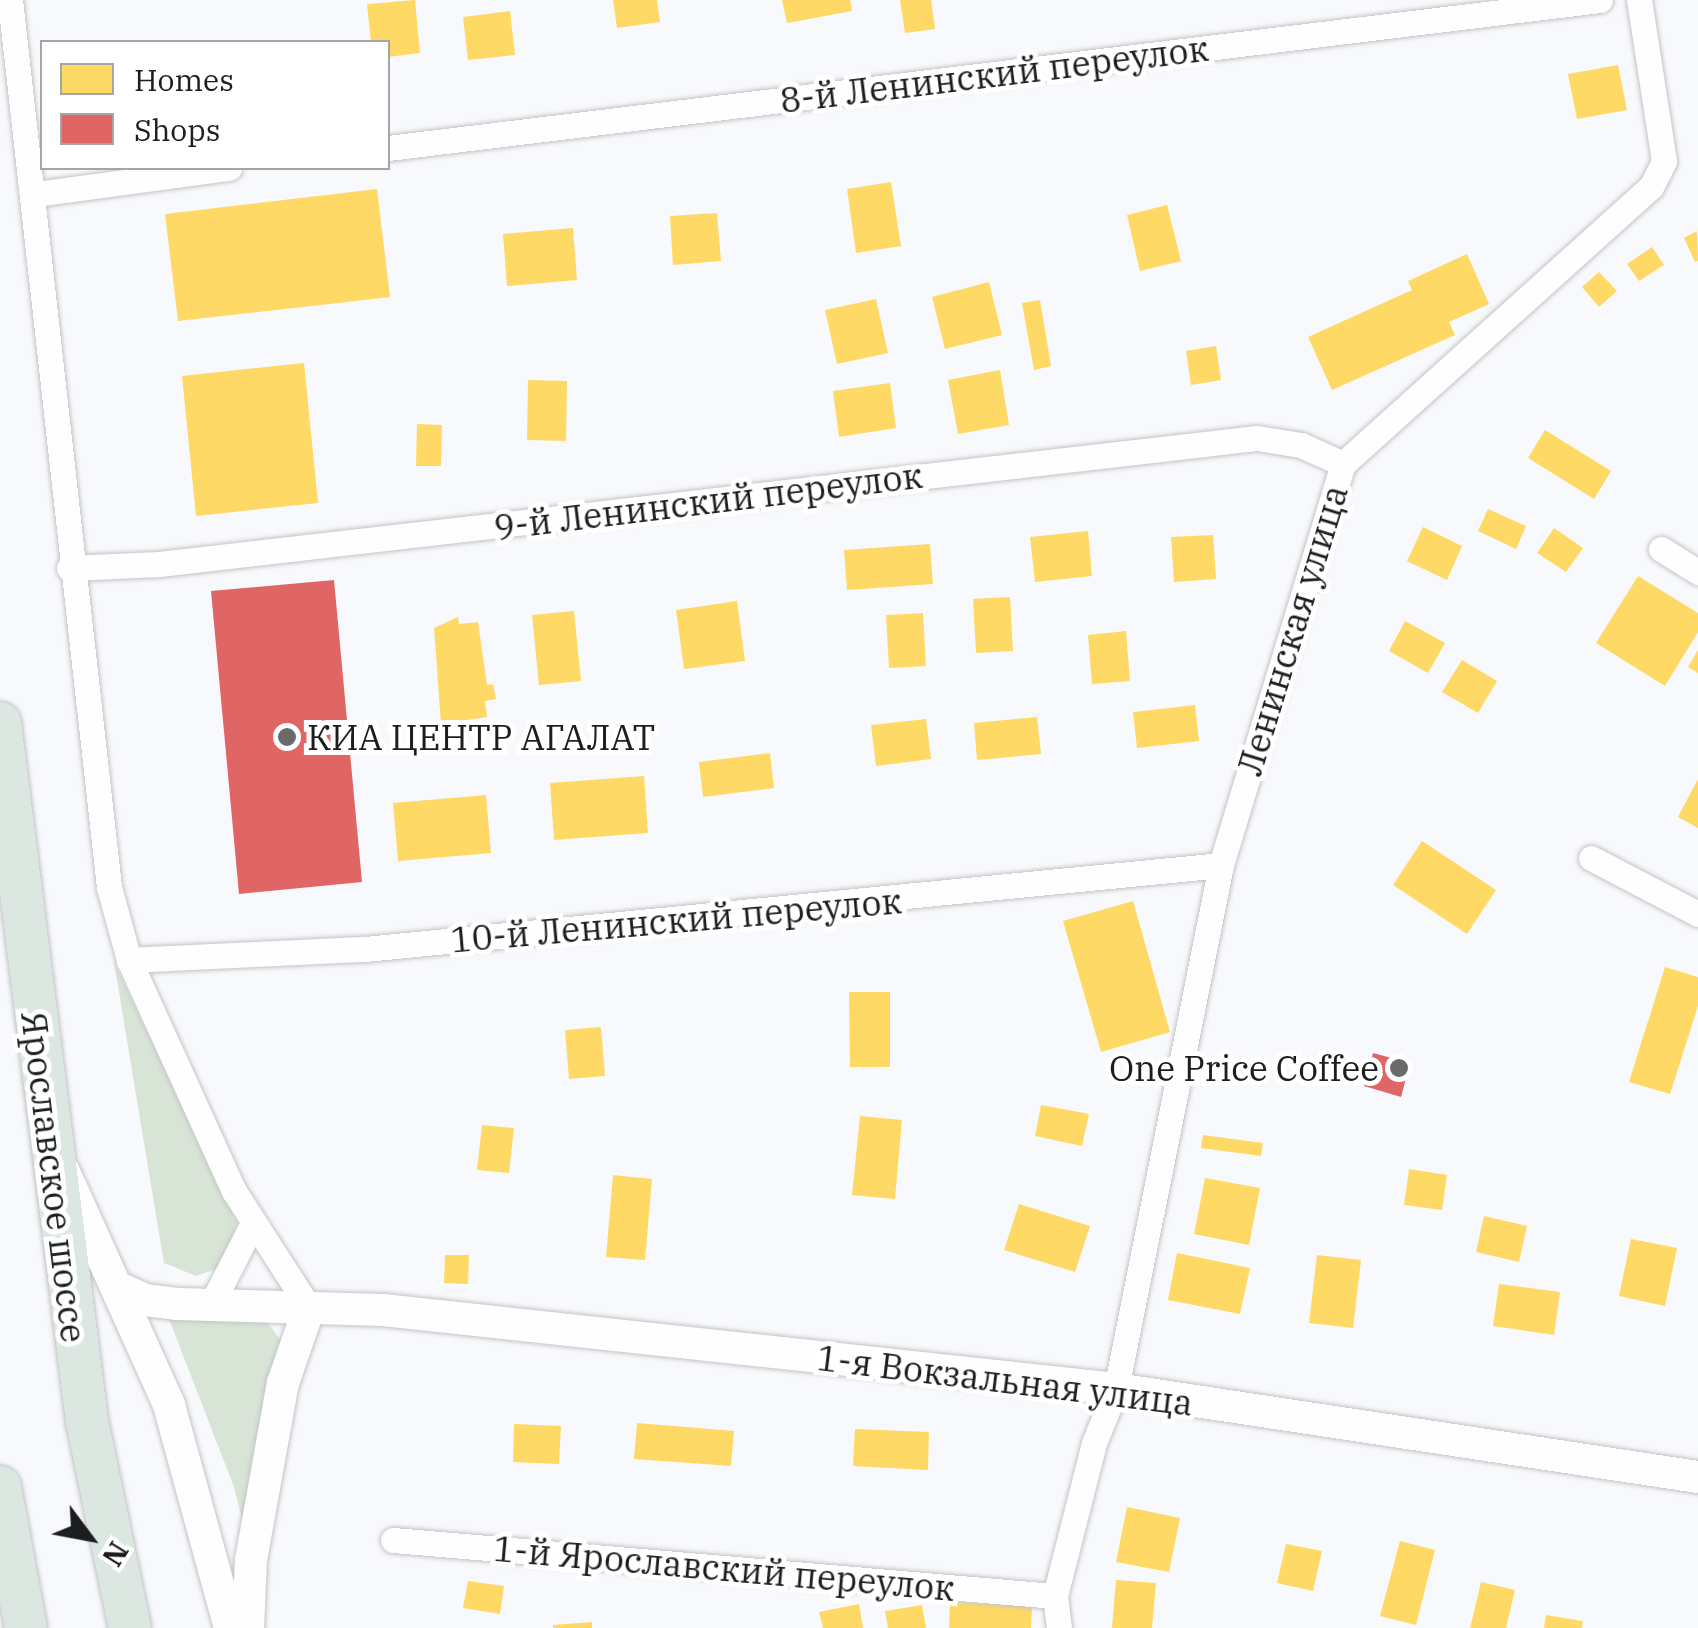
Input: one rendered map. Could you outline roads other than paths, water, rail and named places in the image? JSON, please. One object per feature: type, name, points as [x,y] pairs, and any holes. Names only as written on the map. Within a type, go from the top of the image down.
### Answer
[{"type":"highway","name":"Ярославское шоссе","points":[[0,723],[46,1132],[86,1421],[130,1628]]},
{"type":"highway","points":[[0,1487],[26,1628]]},
{"type":"street","points":[[10,0],[36,194],[69,568],[109,886],[129,960],[254,1223],[309,1308],[284,1383],[251,1560],[248,1628]]},
{"type":"street","name":"8-й Ленинский переулок","points":[[390,148],[1600,0]]},
{"type":"street","name":"Ленинская улица","points":[[1055,1596],[1094,1442],[1116,1389],[1221,865],[1343,464],[1651,186],[1664,160],[1639,0]]},
{"type":"street","points":[[36,194],[214,170]]},
{"type":"street","name":"9-й Ленинский переулок","points":[[69,568],[159,564],[1257,438],[1301,446],[1343,464]]},
{"type":"street","points":[[1662,549],[1698,572]]},
{"type":"street","points":[[1591,858],[1698,914]]},
{"type":"street","name":"10-й Ленинский переулок","points":[[129,960],[365,950],[1221,865]]},
{"type":"street","points":[[46,1132],[169,1405],[230,1628]]},
{"type":"street","points":[[212,1303],[254,1223]]},
{"type":"street","name":"1-я Вокзальная улица","points":[[117,1287],[145,1300],[398,1312],[1116,1389],[1698,1477]]},
{"type":"street","name":"1-й Ярославский переулок","points":[[393,1540],[1055,1596]]},
{"type":"street","points":[[1055,1596],[1059,1628]]},
{"type":"place","name":"КИА ЦЕНТР АГАЛАТ","points":[[287,737]]},
{"type":"place","name":"One Price Coffee","points":[[1399,1068]]}]
